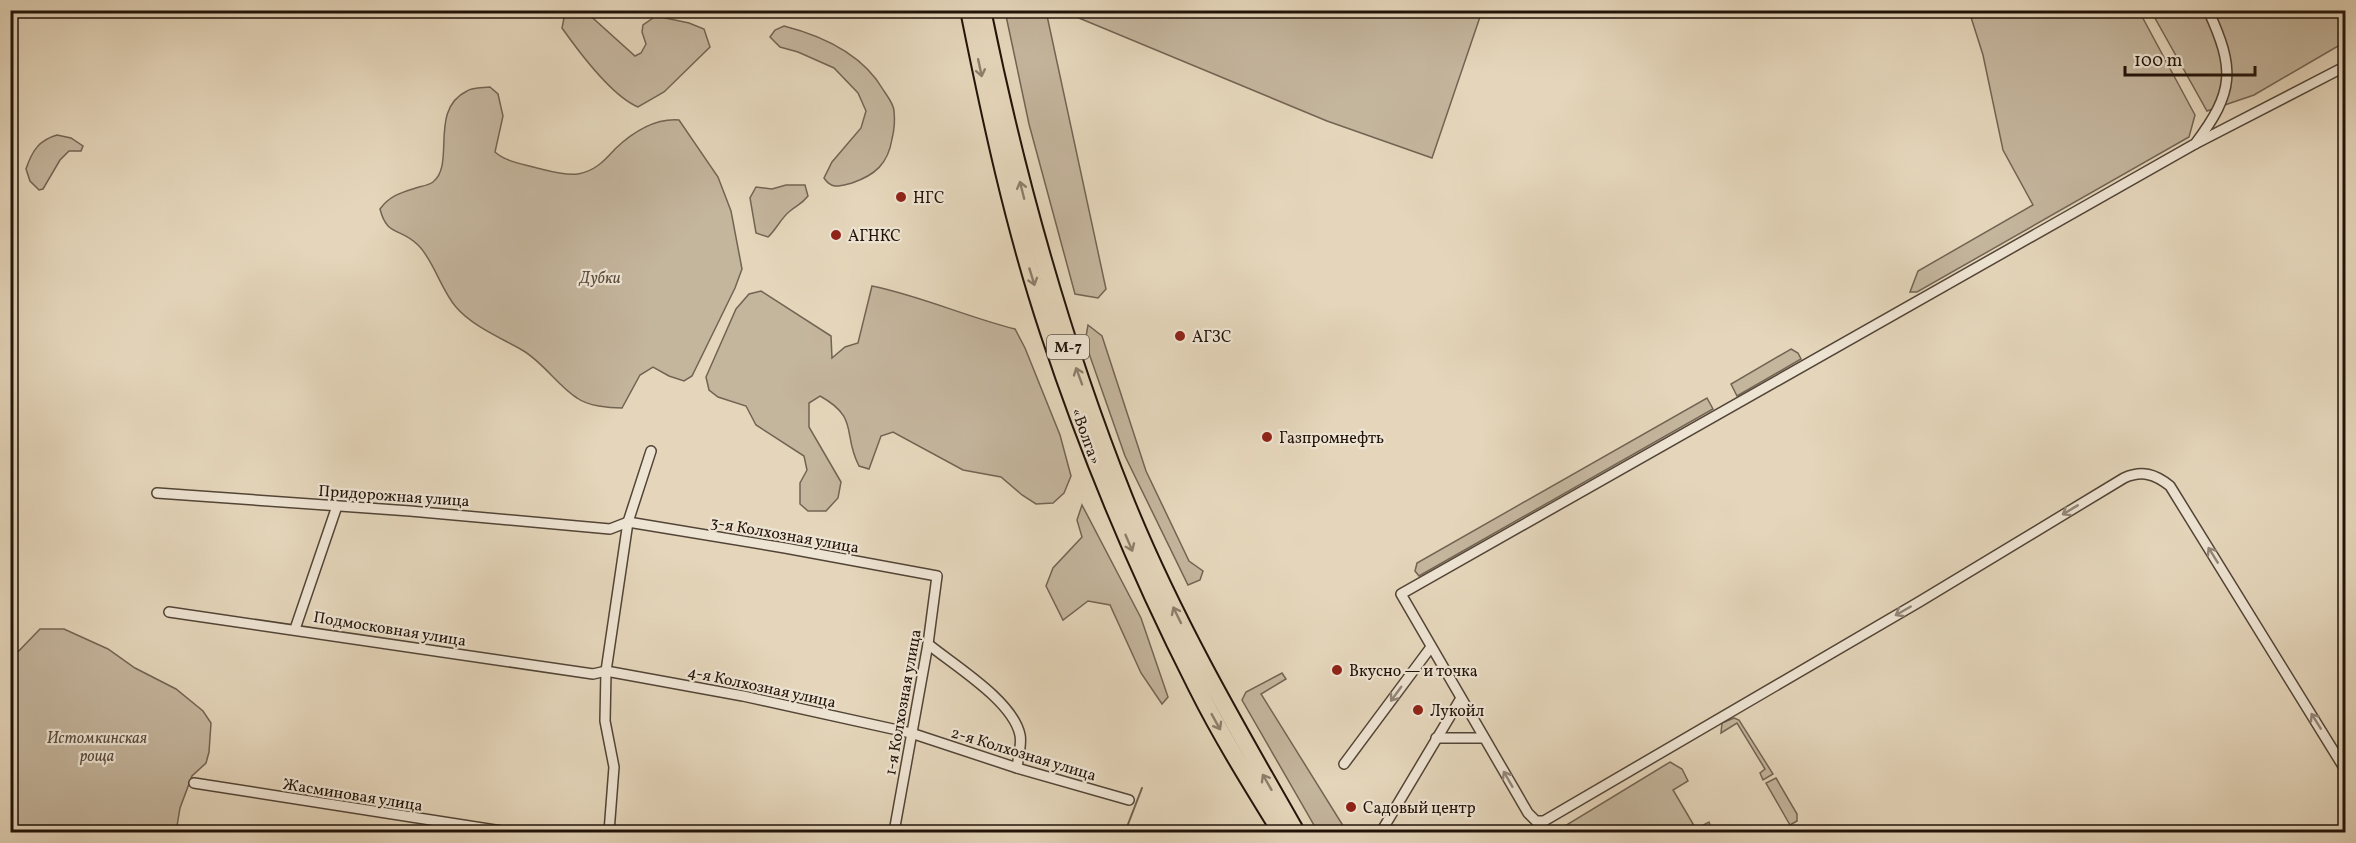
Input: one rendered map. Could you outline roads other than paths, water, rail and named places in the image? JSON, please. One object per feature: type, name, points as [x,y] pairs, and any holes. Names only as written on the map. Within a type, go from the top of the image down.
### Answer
[{"type":"highway","name":"«Волга»","points":[[969,10],[990,113],[1024,249],[1049,332],[1106,489],[1141,570],[1197,688],[1281,832]]},
{"type":"highway","name":"«Волга»","points":[[982,10],[1014,156],[1037,246],[1066,341],[1124,499],[1219,699],[1296,832]]},
{"type":"street","points":[[2193,146],[2210,123],[2228,80],[2227,59],[2208,10]]},
{"type":"street","points":[[1541,832],[1401,594],[2193,146],[2346,66]]},
{"type":"street","points":[[609,832],[614,767],[605,721],[606,671],[628,522],[651,451]]},
{"type":"street","points":[[1536,821],[1544,820],[1569,807],[1919,602],[2124,478],[2138,473],[2158,477],[2170,486],[2346,771]]},
{"type":"street","name":"Придорожная улица","points":[[157,493],[537,521],[610,529],[628,522]]},
{"type":"street","points":[[295,629],[337,506]]},
{"type":"street","name":"3-я Колхозная улица","points":[[628,522],[937,576]]},
{"type":"street","name":"1-я Колхозная улица","points":[[894,832],[928,644],[937,576]]},
{"type":"street","name":"Подмосковная улица","points":[[170,612],[593,674],[606,671]]},
{"type":"street","points":[[928,644],[1003,704],[1013,717],[1021,737],[1017,768]]},
{"type":"street","points":[[1344,764],[1431,647]]},
{"type":"street","name":"4-я Колхозная улица","points":[[606,671],[743,696],[911,733]]},
{"type":"street","points":[[1381,832],[1461,698]]},
{"type":"street","name":"2-я Колхозная улица","points":[[911,733],[1017,768],[1129,800]]},
{"type":"street","points":[[1436,738],[1484,738]]},
{"type":"street","name":"Жасминовая улица","points":[[194,783],[508,832]]},
{"type":"waterway","points":[[1125,832],[1142,788]]},
{"type":"place","name":"НГС","points":[[901,197]]},
{"type":"place","name":"АГНКС","points":[[836,235]]},
{"type":"place","name":"АГЗС","points":[[1180,336]]},
{"type":"place","name":"Газпромнефть","points":[[1267,437]]},
{"type":"place","name":"Вкусно — и точка","points":[[1337,670]]},
{"type":"place","name":"Лукойл","points":[[1418,710]]},
{"type":"place","name":"Садовый центр","points":[[1351,807]]},
{"type":"park label","name":"Дубки","points":[[600,277]]},
{"type":"park label","name":"Истомкинская роща","points":[[97,746]]}]
